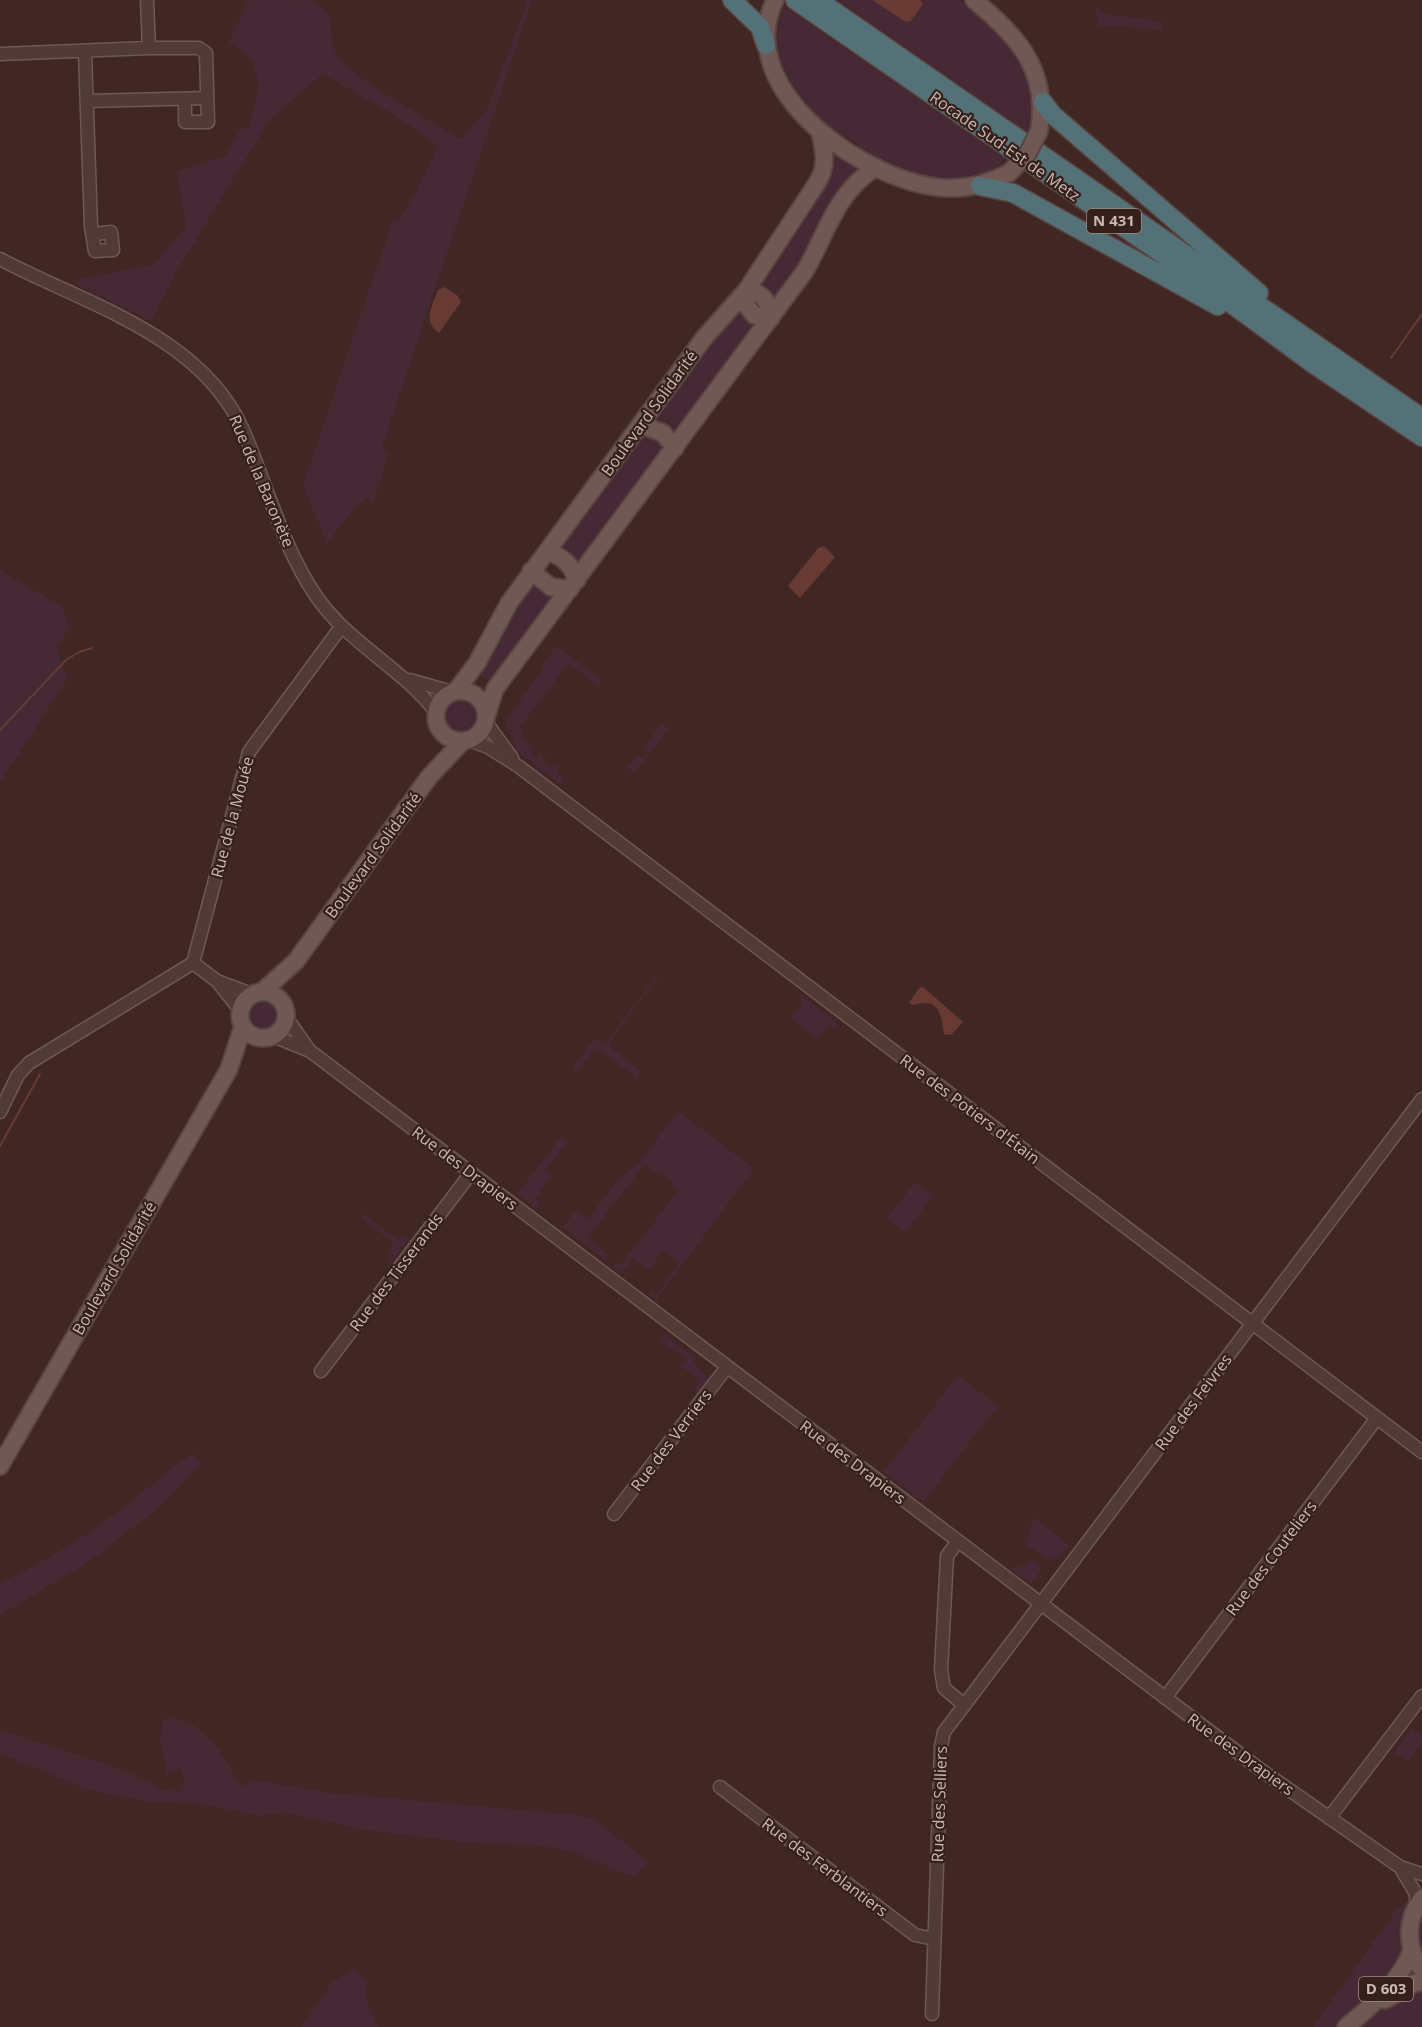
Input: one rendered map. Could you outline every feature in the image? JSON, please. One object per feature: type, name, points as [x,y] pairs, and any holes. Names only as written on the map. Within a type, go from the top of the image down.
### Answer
[{"type":"highway","points":[[732,0],[760,27],[766,45]]},
{"type":"highway","name":"Rocade Sud-Est de Metz","points":[[806,2],[1184,269],[1312,363],[1422,437]]},
{"type":"highway","name":"Rocade Sud-Est de Metz","points":[[806,2],[1422,418]]},
{"type":"highway","points":[[1043,102],[1053,115],[1251,286],[1363,377]]},
{"type":"highway","points":[[980,186],[1013,193],[1222,308],[1312,363]]},
{"type":"main road","points":[[775,0],[768,16],[766,45],[781,86],[820,132],[876,167],[925,185],[946,188],[980,186],[1008,173],[1028,153],[1039,131],[1043,102],[1033,66],[1012,35],[974,0]]},
{"type":"main road","points":[[990,0],[995,17]]},
{"type":"main road","name":"Boulevard Solidarité","points":[[454,692],[471,673],[508,603],[704,338],[743,294],[823,174],[825,163],[820,132]]},
{"type":"main road","points":[[486,719],[484,708],[477,696],[469,692],[454,692],[442,698],[436,712],[440,730],[448,738],[466,740],[479,733],[486,719],[495,689],[771,318],[808,264],[842,197],[876,167]]},
{"type":"main road","points":[[743,294],[754,315],[771,318]]},
{"type":"main road","points":[[640,425],[663,433],[675,448]]},
{"type":"main road","points":[[547,551],[559,556],[569,564],[574,585]]},
{"type":"main road","points":[[531,571],[551,587],[574,585]]},
{"type":"main road","name":"Boulevard Solidarité","points":[[429,777],[438,750],[440,730]]},
{"type":"main road","name":"Boulevard Solidarité","points":[[258,993],[296,961],[429,777],[466,740]]},
{"type":"main road","name":"Boulevard Solidarité","points":[[285,1010],[296,961]]},
{"type":"main road","points":[[258,993],[275,995],[285,1010],[284,1024],[268,1037],[248,1033],[242,1018],[258,993]]},
{"type":"main road","name":"Boulevard Solidarité","points":[[229,1069],[242,1018]]},
{"type":"main road","name":"Boulevard Solidarité","points":[[0,1466],[229,1069],[248,1048],[268,1037]]},
{"type":"main road","points":[[1419,1902],[1409,1935],[1412,1950],[1422,1969]]},
{"type":"main road","name":"D 603","points":[[1349,2025],[1403,1971],[1412,1950]]},
{"type":"main road","name":"D 603","points":[[1349,2025],[1398,1991],[1422,1982]]},
{"type":"street","points":[[147,0],[149,48]]},
{"type":"street","points":[[0,54],[149,48],[203,49],[206,53],[208,122],[185,122],[185,99]]},
{"type":"street","points":[[85,52],[94,234]]},
{"type":"street","points":[[87,101],[207,98]]},
{"type":"street","name":"Rue de la Baronète","points":[[0,259],[156,336],[181,352],[204,373],[242,428],[301,572],[326,611],[341,627],[406,679],[436,712]]},
{"type":"street","name":"Rue de la Mouée","points":[[193,963],[249,752],[341,627]]},
{"type":"street","name":"Rue de la Baronète","points":[[406,679],[454,692]]},
{"type":"street","name":"Rue des Potiers d'Étain","points":[[486,719],[518,766]]},
{"type":"street","name":"Rue des Potiers d'Étain","points":[[466,740],[488,747],[518,766],[1422,1452]]},
{"type":"street","points":[[0,1112],[18,1075],[29,1063],[193,963],[217,981],[242,1018]]},
{"type":"street","points":[[217,981],[258,993]]},
{"type":"street","name":"Rue des Drapiers","points":[[285,1010],[310,1051]]},
{"type":"street","name":"Rue des Drapiers","points":[[268,1037],[310,1051],[1165,1698],[1400,1867],[1421,1873]]},
{"type":"street","name":"Rue des Feivres","points":[[964,1705],[1422,1099]]},
{"type":"street","name":"Rue des Tisserands","points":[[321,1371],[471,1173]]},
{"type":"street","name":"Rue des Verriers","points":[[614,1514],[727,1367]]},
{"type":"street","name":"Rue des Couteliers","points":[[1165,1698],[1377,1418]]},
{"type":"street","points":[[958,1541],[947,1556],[941,1670],[944,1688],[964,1705]]},
{"type":"street","points":[[1329,1818],[1422,1696]]},
{"type":"street","name":"Rue des Selliers","points":[[932,2014],[941,1746],[944,1732],[964,1705]]},
{"type":"street","name":"Rue des Ferblantiers","points":[[720,1787],[915,1935],[934,1939]]},
{"type":"street","name":"Rue des Drapiers","points":[[1400,1867],[1419,1902]]},
{"type":"shaded area","points":[[249,0],[313,1],[321,6],[330,18],[333,46],[344,63],[374,86],[461,139],[487,109],[528,0],[532,0],[382,446],[389,454],[373,504],[366,498],[356,506],[327,543],[303,485],[393,220],[398,221],[416,192],[438,146],[398,117],[323,74],[270,119],[178,269],[151,321],[71,281],[153,265],[186,227],[177,171],[225,156],[241,128],[249,127],[259,84],[252,59],[229,42]]},
{"type":"shaded area","points":[[838,0],[960,0],[1005,41],[1027,73],[1032,92],[1032,111],[1027,132]]},
{"type":"shaded area","points":[[872,0],[920,0],[923,4],[911,21],[906,22]]},
{"type":"shaded area","points":[[783,6],[1006,159],[990,172],[972,178],[954,180],[934,178],[896,166],[860,149],[859,145],[847,137],[842,138],[799,96],[781,64],[777,46],[778,27]]},
{"type":"shaded area","points":[[1099,7],[1098,13],[1163,22],[1162,30],[1103,25],[1101,30],[1095,9]]},
{"type":"shaded area","points":[[832,152],[859,169],[842,187],[810,250],[773,304],[754,285],[829,153]]},
{"type":"shaded area","points":[[444,287],[458,296],[461,302],[439,333],[431,323],[430,313],[438,290]]},
{"type":"shaded area","points":[[736,307],[744,317],[759,325],[678,434],[655,424],[651,418]]},
{"type":"shaded area","points":[[651,433],[664,446],[661,457],[581,568],[557,545],[637,436]]},
{"type":"shaded area","points":[[824,546],[835,557],[800,598],[788,586],[818,548]]},
{"type":"shaded area","points":[[0,570],[61,606],[70,628],[57,646],[67,680],[0,782]]},
{"type":"shaded area","points":[[530,582],[546,591],[558,592],[492,683],[477,673]]},
{"type":"shaded area","points":[[556,646],[603,680],[598,686],[569,663],[519,728],[524,732],[521,738],[533,746],[529,752],[537,757],[540,753],[547,759],[544,763],[551,768],[554,765],[560,769],[557,773],[564,778],[560,784],[518,752],[505,721],[542,670],[542,665]]},
{"type":"shaded area","points":[[461,697],[468,698],[474,703],[479,709],[479,723],[474,729],[468,734],[461,735],[454,734],[448,729],[443,723],[442,716],[443,709],[448,703],[454,698]]},
{"type":"shaded area","points":[[662,723],[669,729],[634,773],[628,768],[637,755],[642,759],[648,752],[643,748]]},
{"type":"shaded area","points":[[658,974],[660,975],[608,1045],[641,1072],[637,1078],[596,1047],[577,1072],[572,1068],[595,1038],[605,1044]]},
{"type":"shaded area","points":[[923,987],[963,1022],[951,1035],[944,1034],[940,1013],[933,1005],[909,1003],[919,988]]},
{"type":"shaded area","points":[[800,994],[838,1023],[835,1028],[829,1024],[817,1039],[790,1018],[802,1003]]},
{"type":"shaded area","points":[[263,999],[274,1003],[278,1014],[274,1025],[263,1029],[252,1025],[248,1014],[252,1003]]},
{"type":"shaded area","points":[[678,1111],[754,1169],[656,1300],[649,1294],[651,1290],[657,1294],[679,1263],[663,1251],[649,1270],[633,1258],[621,1273],[613,1267],[616,1262],[621,1265],[678,1191],[673,1187],[675,1183],[660,1171],[657,1173],[645,1164],[587,1238],[608,1255],[606,1261],[563,1227],[576,1210],[588,1219],[618,1180],[639,1163]]},
{"type":"shaded area","points":[[561,1137],[567,1142],[545,1171],[552,1176],[535,1199],[540,1203],[535,1208],[517,1194]]},
{"type":"shaded area","points":[[915,1182],[933,1196],[905,1232],[887,1218]]},
{"type":"shaded area","points":[[361,1212],[400,1241],[404,1237],[408,1240],[388,1267],[386,1266],[394,1255],[389,1251],[394,1243],[363,1220]]},
{"type":"shaded area","points":[[664,1334],[695,1358],[693,1361],[710,1380],[700,1393],[694,1389],[700,1381],[682,1367],[687,1359],[660,1339]]},
{"type":"shaded area","points":[[958,1375],[998,1406],[923,1502],[884,1472]]},
{"type":"shaded area","points":[[194,1453],[201,1464],[161,1506],[88,1562],[0,1615],[0,1583],[93,1530]]},
{"type":"shaded area","points":[[1033,1517],[1069,1545],[1061,1556],[1048,1560],[1026,1544]]},
{"type":"shaded area","points":[[1030,1560],[1043,1567],[1031,1584],[1009,1568],[1022,1567]]},
{"type":"shaded area","points":[[164,1718],[184,1721],[202,1731],[224,1758],[240,1786],[258,1781],[331,1793],[576,1815],[595,1820],[647,1861],[635,1875],[621,1872],[575,1852],[530,1844],[471,1843],[365,1830],[285,1812],[260,1816],[205,1804],[147,1802],[84,1788],[0,1753],[0,1730],[118,1768],[165,1790],[179,1792],[185,1778],[180,1768],[167,1774],[160,1741]]},
{"type":"shaded area","points":[[1412,1729],[1422,1736],[1422,1743],[1408,1762],[1395,1752]]},
{"type":"shaded area","points":[[1422,1890],[1422,2027],[1313,2027],[1397,1909]]},
{"type":"shaded area","points":[[355,1969],[367,1982],[365,1997],[378,2027],[301,2027],[333,1981]]},
{"type":"waterway","points":[[1391,358],[1422,314]]},
{"type":"waterway","points":[[0,730],[66,660],[79,652],[92,648]]},
{"type":"waterway","points":[[0,1146],[40,1074]]}]
